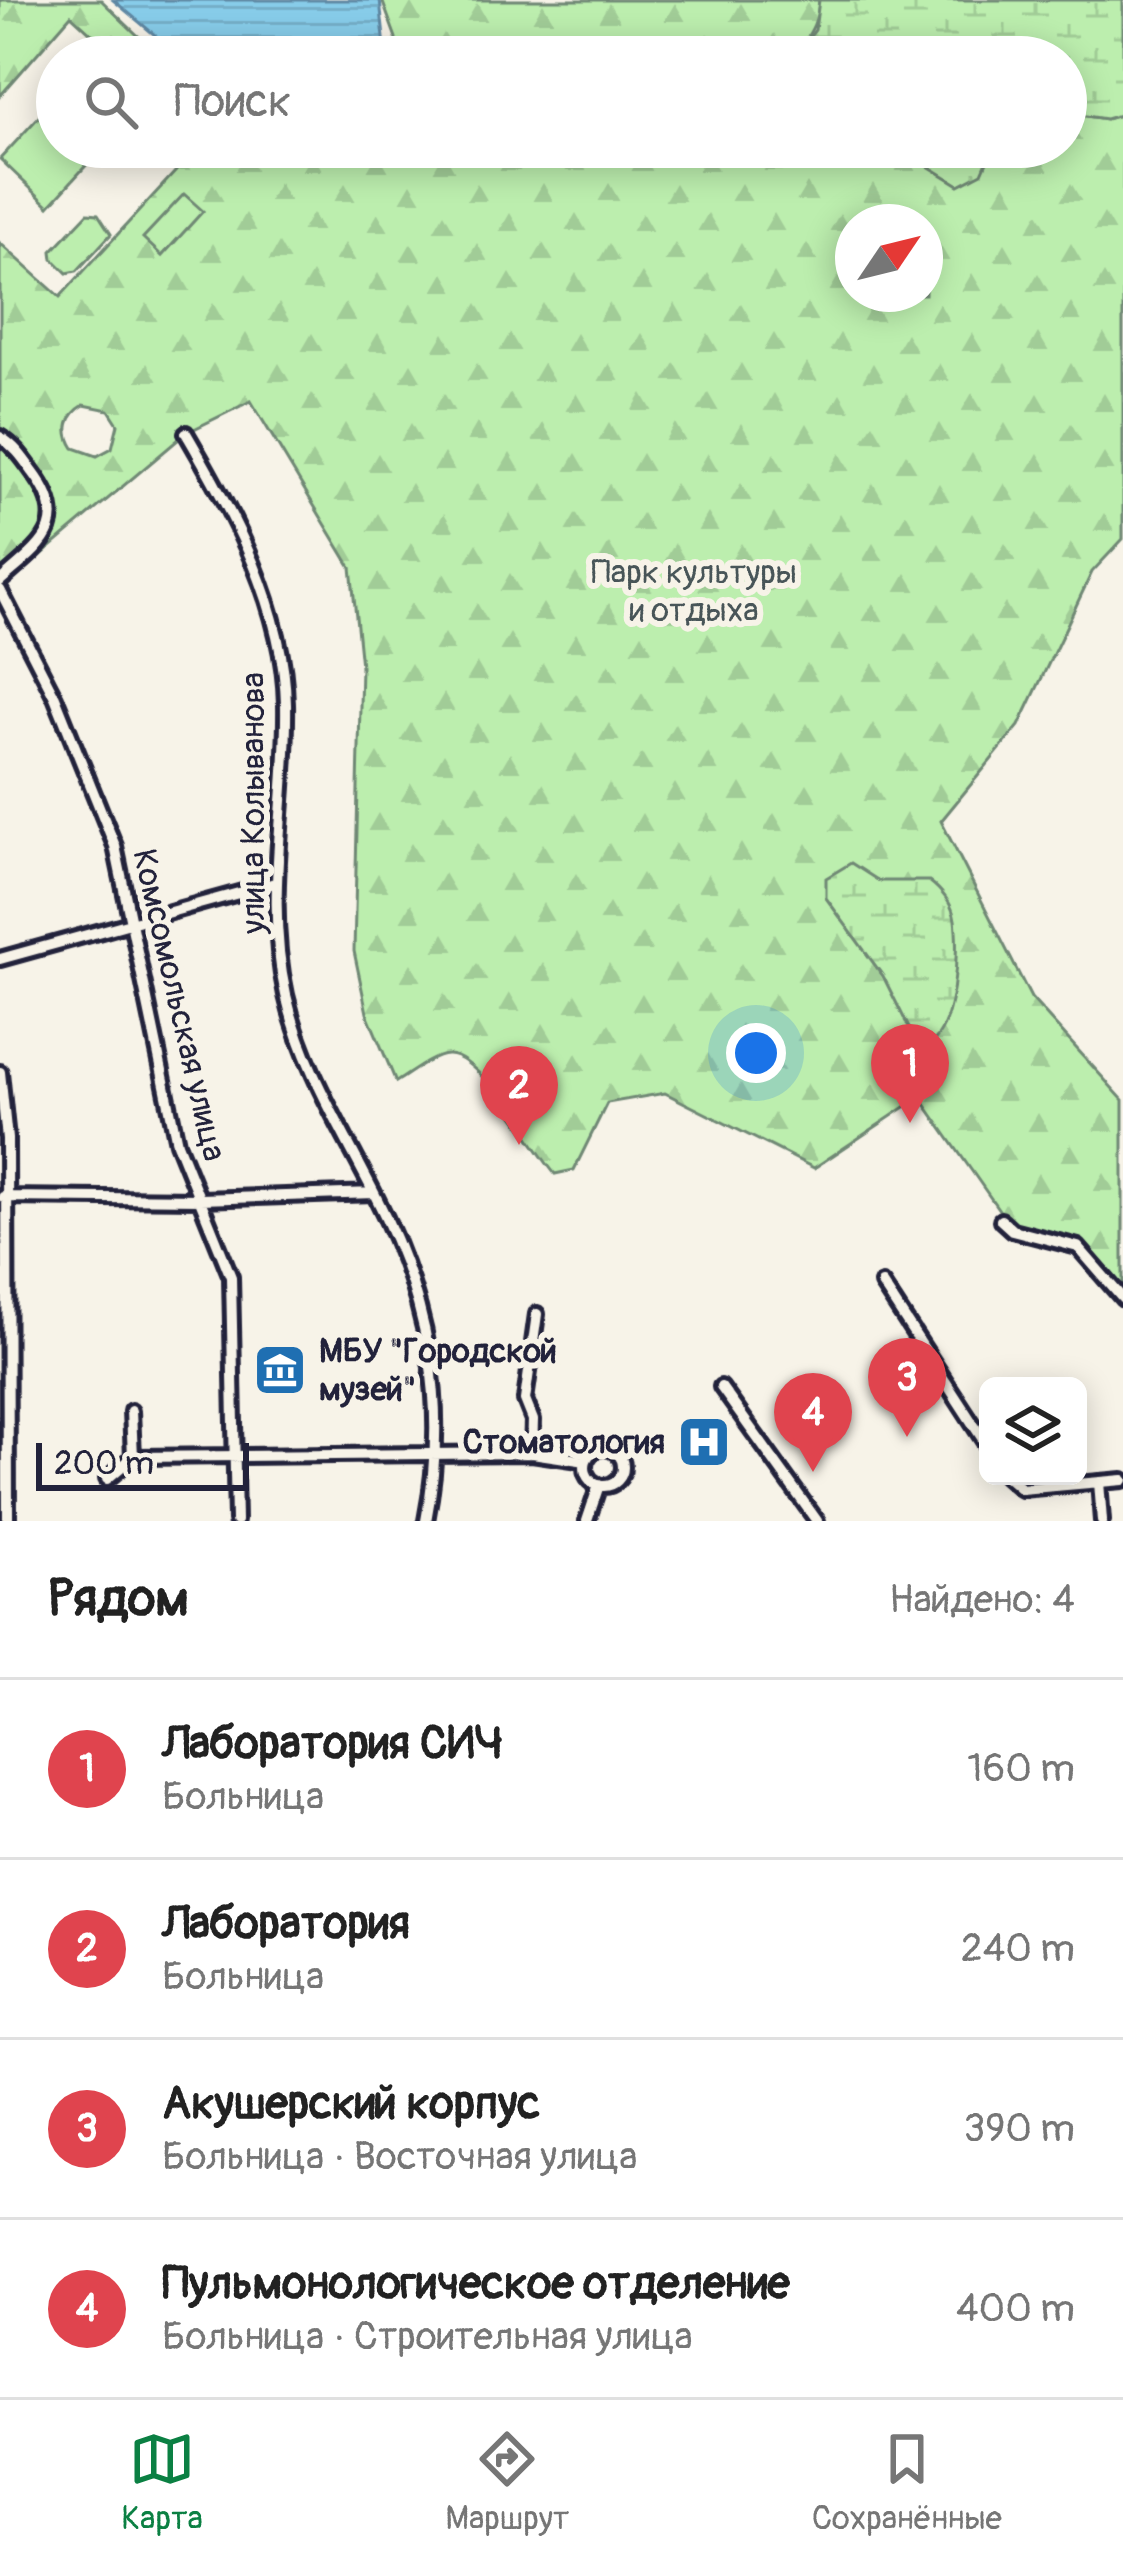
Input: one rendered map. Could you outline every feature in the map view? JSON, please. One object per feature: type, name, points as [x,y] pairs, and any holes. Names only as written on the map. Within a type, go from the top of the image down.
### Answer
[{"type":"street","name":"улица Колыванова","points":[[186,433],[253,565],[281,657],[286,704],[275,883],[281,972],[297,1039],[409,1268],[428,1335],[436,1456],[426,1521]]},
{"type":"street","points":[[0,437],[21,455],[49,493],[52,521],[38,548],[0,585]]},
{"type":"street","name":"Комсомольская улица","points":[[0,585],[21,621],[115,846],[177,1143],[225,1256],[235,1298],[236,1521]]},
{"type":"street","points":[[0,958],[275,883]]},
{"type":"street","points":[[0,1072],[4,1502],[8,1521]]},
{"type":"street","points":[[4,1197],[201,1199],[374,1193]]},
{"type":"street","points":[[1001,1220],[1012,1231],[1078,1247],[1123,1299]]},
{"type":"street","points":[[882,1284],[979,1434]]},
{"type":"street","points":[[532,1453],[533,1420],[525,1400],[537,1314]]},
{"type":"street","points":[[721,1387],[817,1521]]},
{"type":"street","points":[[131,1411],[133,1457]]},
{"type":"street","points":[[107,1478],[133,1457],[532,1453],[586,1461],[601,1449],[621,1459],[616,1482],[599,1486]]},
{"type":"street","points":[[586,1461],[589,1478],[599,1486]]},
{"type":"street","points":[[1087,1482],[1123,1480]]},
{"type":"street","points":[[1099,1482],[1102,1521]]},
{"type":"street","points":[[587,1521],[599,1486]]},
{"type":"green space","points":[[0,0],[101,0],[138,36],[94,36],[71,15],[53,36],[36,36],[36,55],[0,96]]},
{"type":"green space","points":[[382,0],[819,0],[807,36],[395,36]]},
{"type":"green space","points":[[819,0],[1123,0],[1123,114],[1106,119],[1087,116],[1087,36],[811,36]]},
{"type":"green space","name":"Парк культуры и отдыха","points":[[1123,114],[1123,539],[1092,572],[1019,726],[941,821],[1031,998],[1123,1100],[1123,1297],[1081,1242],[1011,1227],[920,1097],[814,1168],[665,1093],[607,1103],[574,1170],[555,1174],[490,1085],[460,1059],[441,1056],[396,1082],[367,1013],[354,951],[361,666],[351,567],[251,401],[186,433],[0,590],[0,243],[60,297],[179,168],[932,168],[959,184],[973,168],[1087,168],[1087,116],[1106,119]],"holes":[[[84,405],[109,410],[118,424],[112,448],[97,456],[74,448],[69,436],[70,419]]]},
{"type":"green space","points":[[36,120],[36,168],[84,168],[49,206],[0,159]]},
{"type":"green space","points":[[931,168],[984,168],[959,185]]},
{"type":"green space","points":[[184,194],[203,211],[162,256],[143,238]]},
{"type":"green space","points":[[88,213],[98,214],[111,234],[77,271],[67,273],[53,259],[52,251]]},
{"type":"green space","points":[[851,863],[879,881],[929,881],[952,908],[954,987],[945,1023],[928,1045],[915,1040],[883,976],[826,898],[826,878]]},
{"type":"water","points":[[113,0],[380,0],[384,36],[156,36]]},
{"type":"place","name":"Лаборатория СИЧ","points":[[910,1123]]},
{"type":"place","name":"Лаборатория","points":[[519,1145]]},
{"type":"place","name":"МБУ \"Городской музей\"","points":[[280,1370]]},
{"type":"place","name":"Акушерский корпус","points":[[907,1437]]},
{"type":"place","name":"Стоматология","points":[[704,1442]]},
{"type":"place","name":"Пульмонологическое отделение","points":[[813,1472]]}]
